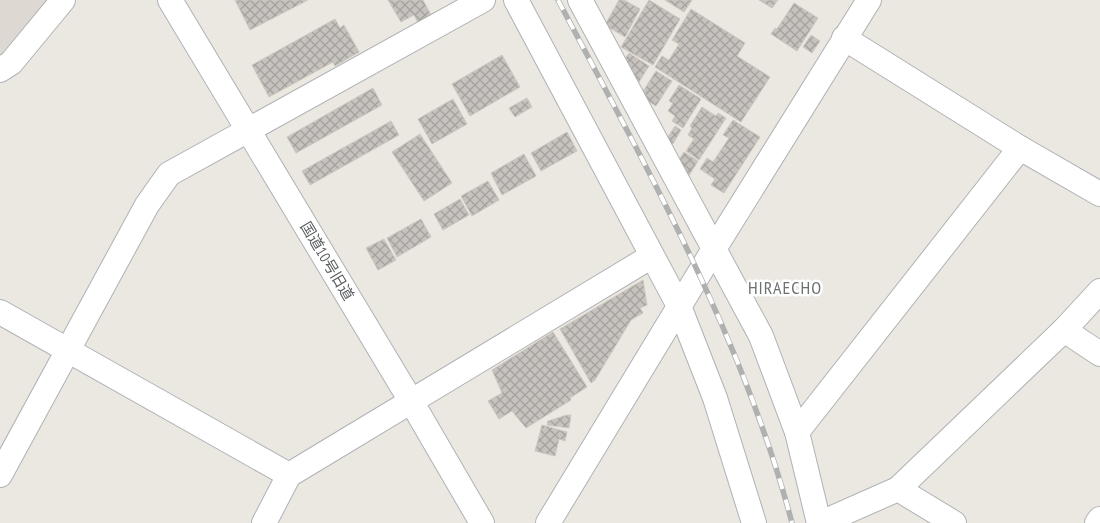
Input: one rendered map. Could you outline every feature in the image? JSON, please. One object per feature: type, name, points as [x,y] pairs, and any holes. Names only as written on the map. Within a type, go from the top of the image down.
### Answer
[{"type":"street","points":[[0,70],[11,63],[63,0]]},
{"type":"street","name":"国道10号旧道","points":[[170,0],[411,401],[482,523]]},
{"type":"street","points":[[0,475],[69,352],[147,205],[169,174],[483,0]]},
{"type":"street","points":[[516,0],[679,306],[754,523]]},
{"type":"street","points":[[580,0],[761,336],[797,432],[820,523],[898,488],[1064,330],[1100,290]]},
{"type":"street","points":[[548,523],[679,306],[869,0]]},
{"type":"street","points":[[844,38],[1020,148],[1100,194]]},
{"type":"street","points":[[797,432],[1020,148]]},
{"type":"street","points":[[264,523],[290,475],[652,256]]},
{"type":"street","points":[[0,312],[290,475]]},
{"type":"street","points":[[1064,330],[1100,354]]},
{"type":"street","points":[[898,488],[954,523]]},
{"type":"street","points":[[1097,523],[1100,519]]},
{"type":"shaded area","points":[[0,0],[53,0],[0,62]]},
{"type":"building","points":[[235,0],[308,0],[250,30]]},
{"type":"building","points":[[388,0],[423,0],[431,15],[418,23],[414,15],[401,22]]},
{"type":"building","points":[[619,0],[624,0],[640,9],[625,37],[605,25]]},
{"type":"building","points":[[649,0],[680,19],[653,65],[621,47]]},
{"type":"building","points":[[665,0],[692,0],[684,12]]},
{"type":"building","points":[[759,0],[778,0],[772,8]]},
{"type":"building","points":[[794,3],[818,18],[797,51],[771,34],[775,28],[777,29]]},
{"type":"building","points":[[691,9],[745,43],[737,56],[770,77],[741,122],[655,67],[662,56],[669,60],[679,44],[672,40]]},
{"type":"building","points":[[335,19],[340,28],[344,25],[359,52],[335,66],[333,62],[269,97],[252,65]]},
{"type":"building","points":[[811,35],[820,41],[812,53],[803,47]]},
{"type":"building","points":[[629,53],[649,66],[639,82],[624,60]]},
{"type":"building","points":[[502,55],[520,87],[470,116],[452,84]]},
{"type":"building","points":[[656,71],[672,81],[656,106],[640,96]]},
{"type":"building","points":[[679,85],[701,99],[683,128],[672,121],[675,116],[668,111],[673,103],[669,101]]},
{"type":"building","points":[[373,88],[382,105],[296,153],[287,137]]},
{"type":"building","points":[[527,98],[532,107],[515,117],[509,108]]},
{"type":"building","points":[[453,99],[467,124],[432,144],[418,119]]},
{"type":"building","points":[[702,107],[716,116],[718,113],[726,118],[699,160],[686,151],[694,139],[688,135],[692,128],[690,126]]},
{"type":"building","points":[[733,120],[760,137],[724,193],[711,185],[715,179],[700,169],[707,158],[713,162],[729,138],[723,135]]},
{"type":"building","points":[[391,121],[399,135],[310,185],[302,171]]},
{"type":"building","points":[[675,126],[681,130],[673,144],[666,140]]},
{"type":"building","points":[[567,132],[577,151],[541,171],[531,153]]},
{"type":"building","points":[[420,134],[452,183],[424,201],[392,152]]},
{"type":"building","points":[[684,152],[698,161],[688,177],[679,160]]},
{"type":"building","points":[[524,154],[536,176],[502,195],[491,173]]},
{"type":"building","points":[[488,181],[499,200],[472,216],[461,196]]},
{"type":"building","points":[[460,199],[469,215],[443,230],[434,214]]},
{"type":"building","points":[[421,219],[431,237],[397,257],[387,238]]},
{"type":"building","points":[[384,239],[396,260],[378,270],[366,248]]},
{"type":"building","points":[[643,280],[647,305],[640,308],[643,313],[631,320],[595,380],[591,383],[560,329]]},
{"type":"building","points":[[553,332],[587,387],[570,398],[571,400],[526,428],[512,411],[499,419],[488,401],[502,393],[492,370]]},
{"type":"building","points":[[571,415],[569,428],[547,425],[548,421]]},
{"type":"building","points":[[542,425],[567,432],[565,441],[559,439],[555,456],[535,451]]},
{"type":"railway","points":[[558,0],[658,191],[720,320],[772,454],[792,523]]},
{"type":"district","name":"HIRAECHO","points":[[785,288]]}]
